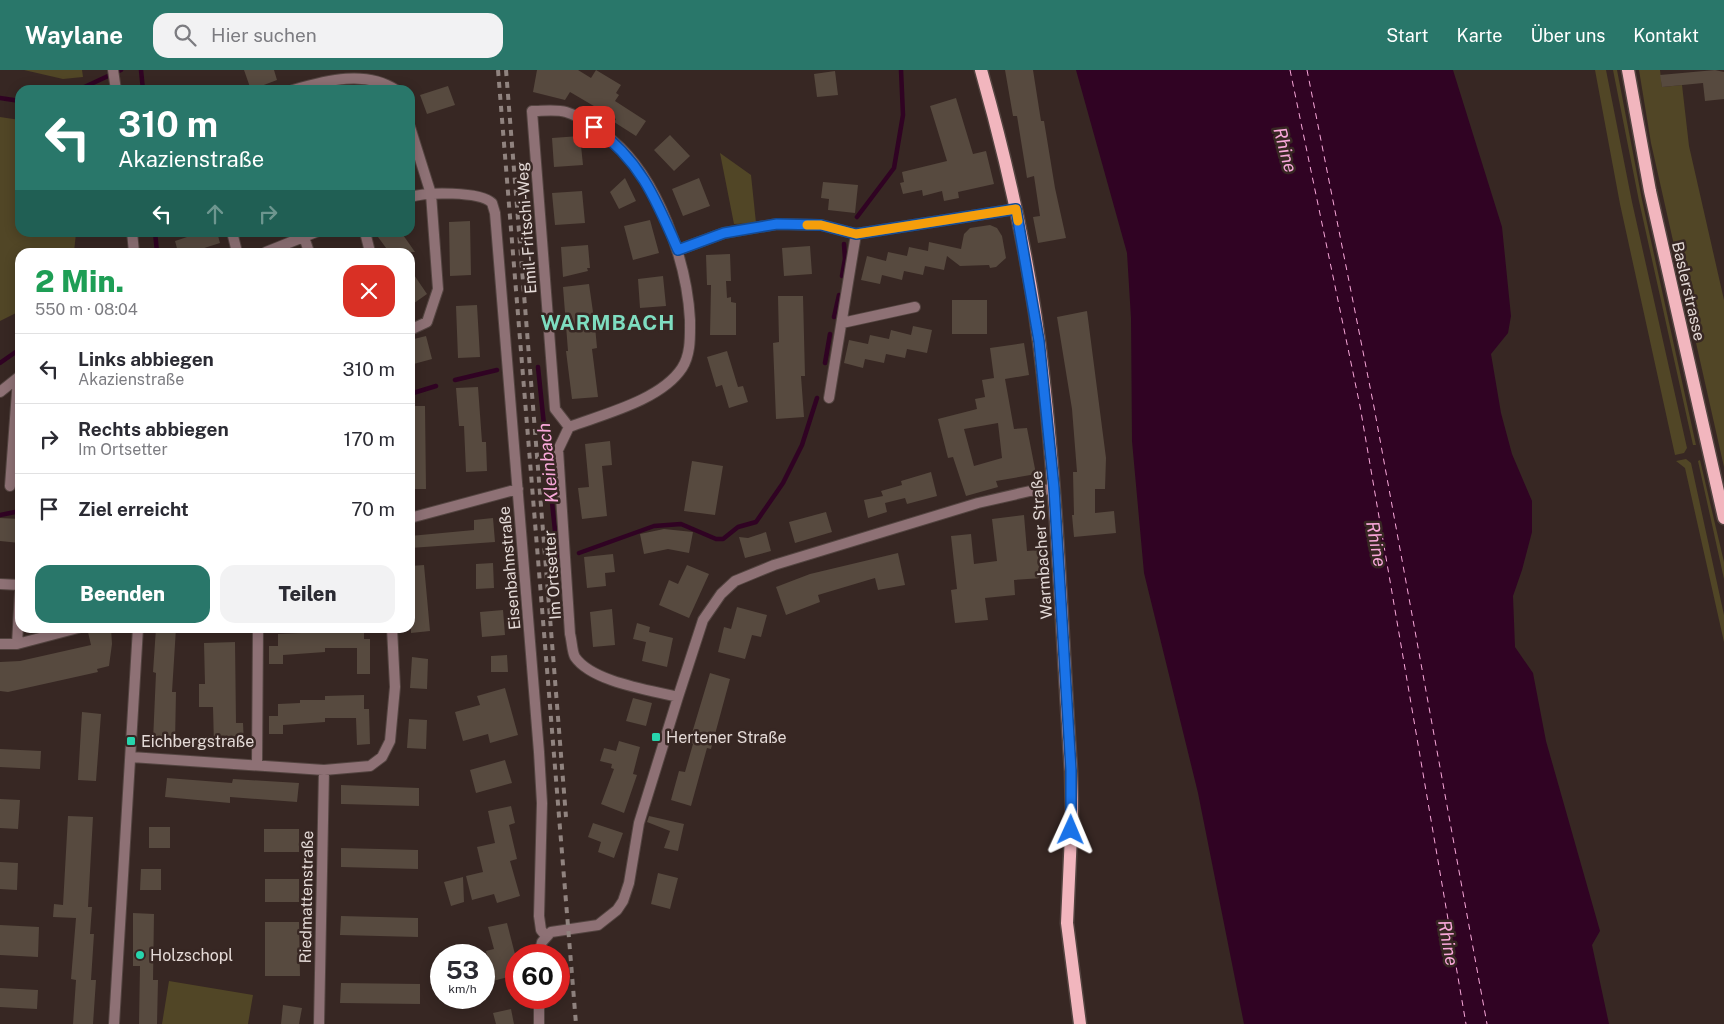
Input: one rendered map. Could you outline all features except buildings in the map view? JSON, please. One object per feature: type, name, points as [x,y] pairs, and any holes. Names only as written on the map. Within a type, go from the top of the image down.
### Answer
[{"type":"main road","name":"Warmbacher Straße","points":[[981,70],[1016,209],[1039,341],[1054,488],[1071,770],[1072,812],[1067,923],[1080,1024]]},
{"type":"main road","name":"Baslerstrasse","points":[[1628,70],[1650,191],[1724,518]]},
{"type":"street","points":[[113,70],[116,85]]},
{"type":"street","points":[[329,85],[343,74],[362,74],[391,85]]},
{"type":"street","name":"Emil-Fritschi-Weg","points":[[569,427],[555,409],[532,111],[565,111],[612,140],[632,161],[660,207],[678,250]]},
{"type":"street","points":[[415,143],[431,194],[438,289],[427,322],[415,328]]},
{"type":"street","points":[[415,196],[431,194]]},
{"type":"street","name":"Eisenbahnstraße","points":[[431,194],[479,195],[488,198],[492,203],[495,213],[540,760],[542,812],[539,916],[541,930],[546,936]]},
{"type":"street","points":[[569,427],[660,390],[682,368],[691,343],[688,300],[678,250],[724,233],[777,224],[821,225],[856,234],[1016,209]]},
{"type":"street","points":[[829,398],[856,234]]},
{"type":"street","points":[[276,248],[302,237]]},
{"type":"street","points":[[842,323],[915,307]]},
{"type":"street","points":[[0,392],[15,380]]},
{"type":"street","points":[[10,486],[15,425]]},
{"type":"street","name":"Im Ortsetter","points":[[569,427],[558,450],[570,634],[574,656],[589,670],[620,682],[678,697]]},
{"type":"street","points":[[415,517],[518,488]]},
{"type":"street","points":[[543,944],[546,936],[557,930],[598,924],[617,910],[623,901],[629,883],[638,823],[703,620],[721,594],[735,581],[774,565],[978,503],[1030,491],[1054,488]]},
{"type":"street","points":[[0,584],[15,585]]},
{"type":"street","points":[[17,644],[18,633]]},
{"type":"street","points":[[0,644],[17,644],[59,633]]},
{"type":"street","points":[[114,1024],[138,633]]},
{"type":"street","points":[[257,764],[258,633]]},
{"type":"street","points":[[131,757],[324,770],[370,766],[382,757],[390,741],[394,687],[392,633]]},
{"type":"street","name":"Riedmattenstraße","points":[[319,1024],[324,770]]},
{"type":"street","points":[[539,1009],[539,1024]]},
{"type":"shaded area","points":[[24,70],[82,70],[83,77],[63,79]]},
{"type":"shaded area","points":[[1595,70],[1606,70],[1632,202],[1687,448],[1684,453],[1675,455],[1620,204]]},
{"type":"shaded area","points":[[1613,70],[1617,70],[1642,200],[1696,445],[1693,445],[1639,201]]},
{"type":"shaded area","points":[[1639,70],[1660,70],[1662,87],[1682,85],[1689,146],[1724,300],[1724,467],[1651,143]]},
{"type":"shaded area","points":[[0,117],[15,119],[15,237],[76,237],[74,248],[15,248],[15,314],[0,321]]},
{"type":"shaded area","points":[[720,153],[751,175],[756,223],[734,224]]},
{"type":"shaded area","points":[[1686,459],[1691,463],[1724,615],[1724,642],[1685,468],[1676,461]]},
{"type":"shaded area","points":[[1700,460],[1724,562],[1724,579],[1698,461]]},
{"type":"shaded area","points":[[169,981],[253,995],[248,1024],[162,1024]]},
{"type":"water","name":"Rhine","points":[[1076,70],[1453,70],[1502,227],[1511,316],[1508,333],[1491,354],[1501,413],[1512,454],[1532,501],[1532,532],[1513,596],[1515,647],[1533,673],[1546,741],[1600,931],[1592,945],[1609,1024],[1244,1024],[1198,793],[1144,573],[1132,441],[1131,318],[1127,253]]},
{"type":"waterway","points":[[89,85],[121,70]]},
{"type":"waterway","name":"WARMBACH","points":[[141,70],[142,85]]},
{"type":"waterway","points":[[857,217],[894,168],[903,115],[901,70]]},
{"type":"waterway","points":[[0,98],[15,100]]},
{"type":"waterway","name":"WARMBACH","points":[[156,237],[157,248]]},
{"type":"waterway","points":[[842,276],[845,259],[844,244]]},
{"type":"waterway","points":[[834,317],[839,295]]},
{"type":"waterway","points":[[825,363],[830,334]]},
{"type":"waterway","name":"WARMBACH","points":[[0,363],[15,352]]},
{"type":"waterway","name":"Kleinbach","points":[[538,367],[558,560]]},
{"type":"waterway","name":"Kleinbach","points":[[455,380],[497,370]]},
{"type":"waterway","name":"Kleinbach","points":[[415,392],[436,386]]},
{"type":"waterway","name":"Kleinbach","points":[[579,553],[654,526],[681,524],[716,539],[723,539],[738,527],[756,522],[783,483],[802,445],[817,398]]},
{"type":"waterway","name":"Kleinbach","points":[[0,515],[15,512]]},
{"type":"ferry route","points":[[1290,70],[1360,406],[1466,1024]]},
{"type":"ferry route","points":[[1307,70],[1374,407],[1487,1024]]},
{"type":"railway","points":[[498,70],[576,1024]]},
{"type":"railway","points":[[506,70],[566,817]]},
{"type":"slow traffic","points":[[807,225],[821,225],[856,234],[1016,209],[1018,221]]},
{"type":"place","name":"Hertener Straße","points":[[656,737]]},
{"type":"place","name":"Eichbergstraße","points":[[131,741]]},
{"type":"place","name":"Holzschopl","points":[[140,955]]},
{"type":"district","name":"WARMBACH","points":[[608,323]]},
{"type":"route","points":[[594,127],[612,140],[632,161],[660,207],[678,250],[724,233],[777,224],[821,225],[856,234],[1016,209],[1029,274],[1039,341],[1054,488],[1071,770],[1071,830]]}]
